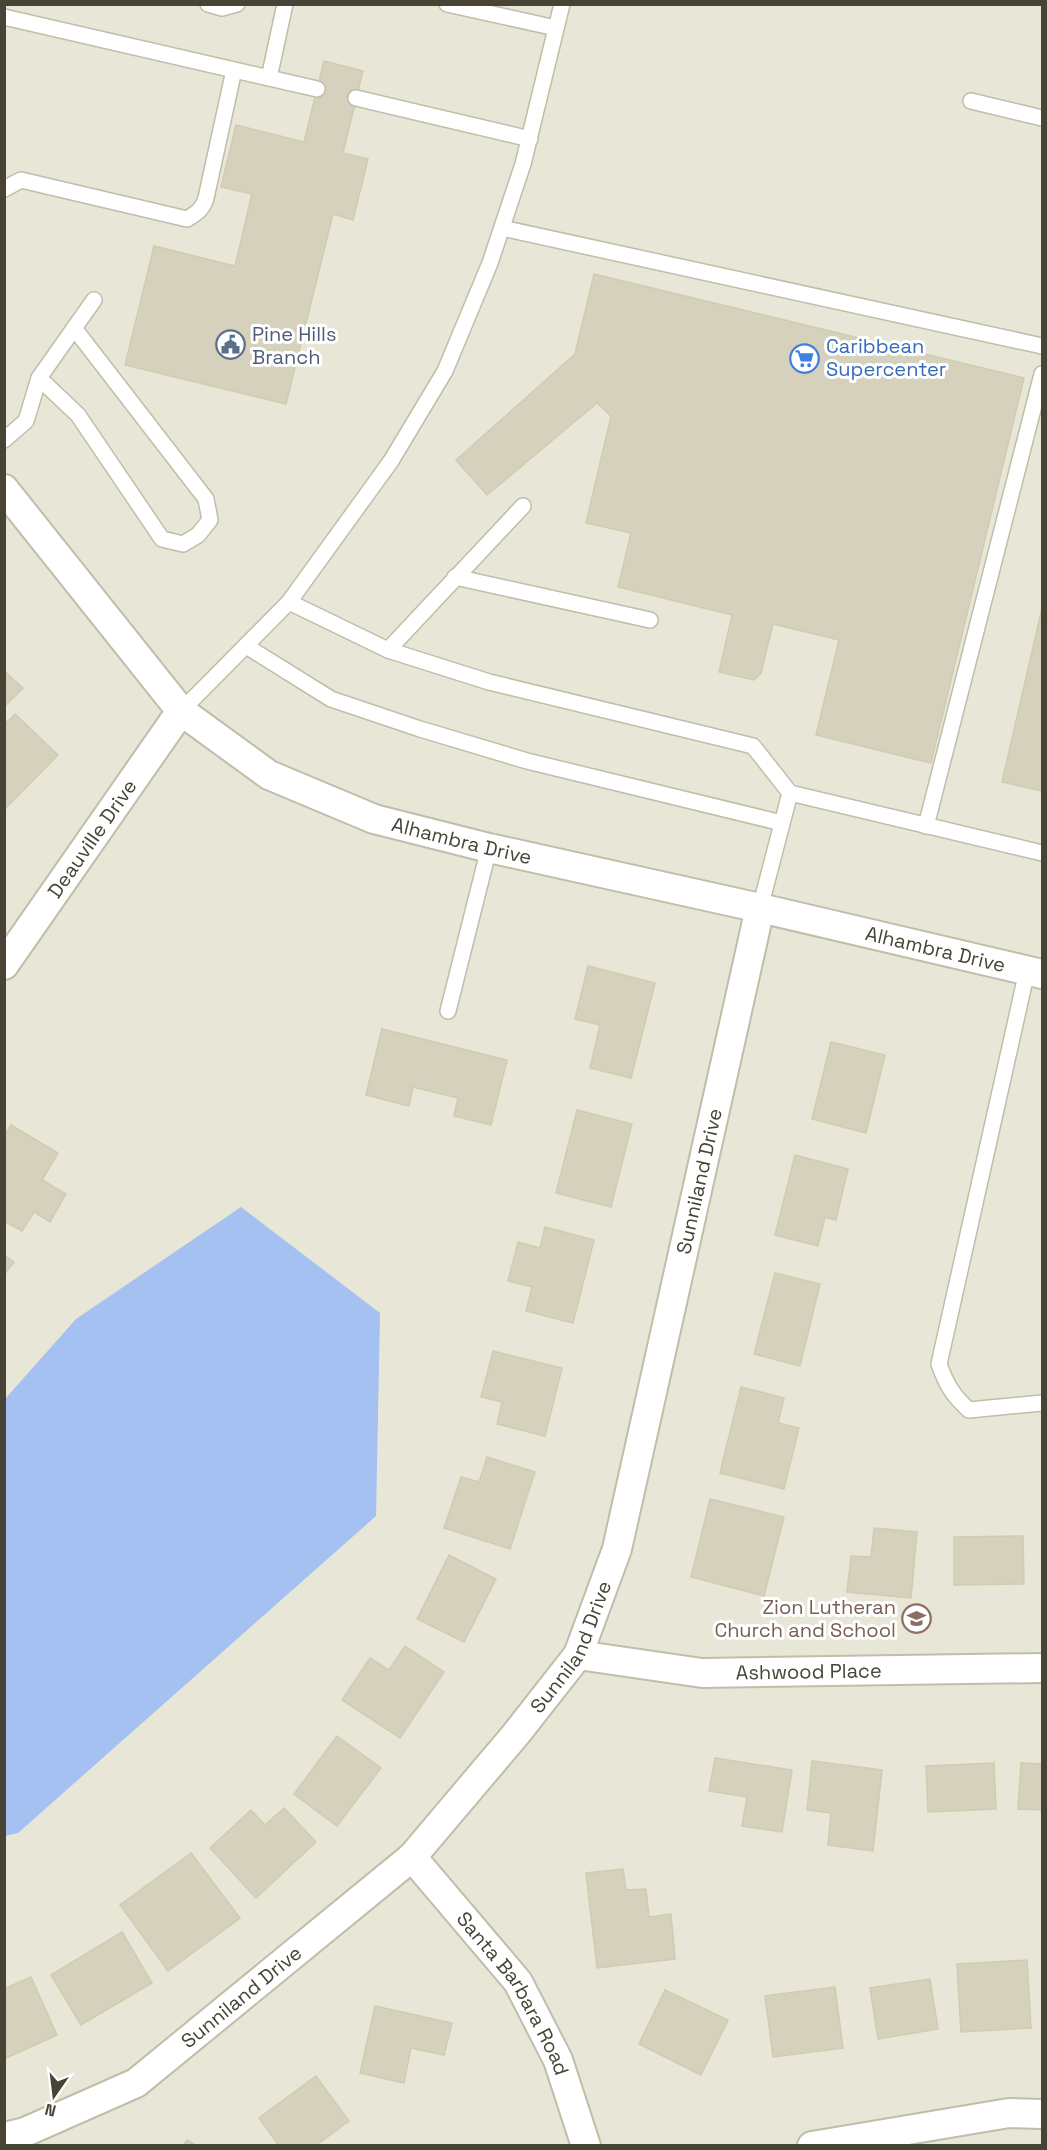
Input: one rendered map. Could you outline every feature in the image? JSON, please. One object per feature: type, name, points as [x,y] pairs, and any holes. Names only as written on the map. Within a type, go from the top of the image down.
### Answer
[{"type":"street","name":"Alhambra Drive","points":[[4,489],[181,711],[269,775],[374,819],[489,848],[760,908],[1035,973]]},
{"type":"street","name":"Deauville Drive","points":[[4,965],[181,711]]},
{"type":"street","name":"Sunniland Drive","points":[[19,2138],[136,2083],[412,1857],[516,1734],[578,1655],[617,1550],[760,908]]},
{"type":"street","name":"Ashwood Place","points":[[578,1655],[702,1673],[1042,1668]]},
{"type":"street","name":"Santa Barbara Road","points":[[412,1857],[518,1982],[558,2060],[586,2145]]},
{"type":"street","points":[[812,2145],[1009,2113],[1042,2114]]},
{"type":"lane","points":[[208,4],[222,8],[237,4]]},
{"type":"lane","points":[[269,78],[285,4]]},
{"type":"lane","points":[[447,4],[556,28]]},
{"type":"lane","points":[[181,711],[289,602],[391,461],[445,371],[490,263],[502,228],[530,139],[562,4]]},
{"type":"lane","points":[[4,17],[317,89]]},
{"type":"lane","points":[[4,189],[21,180],[187,219],[204,206],[234,70]]},
{"type":"lane","points":[[356,98],[530,139]]},
{"type":"lane","points":[[970,102],[1042,118]]},
{"type":"lane","points":[[502,228],[1042,346]]},
{"type":"lane","points":[[4,440],[26,421],[39,378],[94,300]]},
{"type":"lane","points":[[39,378],[78,415],[162,539],[183,544],[198,535],[210,520],[206,500],[74,328]]},
{"type":"lane","points":[[926,826],[1042,374]]},
{"type":"lane","points":[[388,650],[522,506]]},
{"type":"lane","points":[[455,577],[650,620]]},
{"type":"lane","points":[[289,602],[388,650],[489,682],[753,746],[790,793],[1042,853]]},
{"type":"lane","points":[[246,646],[331,699],[420,729],[527,761],[782,823]]},
{"type":"lane","points":[[760,908],[790,793]]},
{"type":"lane","points":[[448,1011],[489,848]]},
{"type":"lane","points":[[1035,973],[939,1364],[951,1391],[969,1410],[1042,1404]]},
{"type":"shaded area","points":[[5,5],[1042,5],[1042,2145],[5,2145]]},
{"type":"water","points":[[241,1207],[380,1313],[376,1516],[18,1833],[5,1836],[5,1399],[76,1319]]},
{"type":"building","points":[[324,61],[363,71],[343,153],[368,159],[353,220],[333,214],[286,404],[125,365],[154,246],[235,266],[252,194],[221,187],[236,125],[304,142]]},
{"type":"building","points":[[594,274],[1024,378],[931,763],[816,735],[839,640],[773,624],[761,673],[754,680],[719,672],[732,615],[618,587],[631,533],[586,523],[611,416],[597,403],[487,495],[456,460],[575,354]]},
{"type":"building","points":[[1042,608],[1042,791],[1002,782]]},
{"type":"building","points":[[4,671],[23,688],[4,707]]},
{"type":"building","points":[[15,714],[58,755],[4,810],[4,725]]},
{"type":"building","points":[[588,966],[655,983],[631,1078],[590,1068],[600,1025],[575,1019]]},
{"type":"building","points":[[382,1029],[507,1060],[491,1125],[454,1116],[458,1098],[413,1087],[409,1106],[366,1095]]},
{"type":"building","points":[[831,1042],[885,1055],[866,1133],[812,1119]]},
{"type":"building","points":[[577,1110],[632,1124],[611,1207],[556,1193]]},
{"type":"building","points":[[11,1125],[58,1153],[42,1180],[66,1194],[50,1222],[34,1212],[22,1231],[4,1221],[4,1136]]},
{"type":"building","points":[[795,1155],[848,1169],[836,1220],[825,1217],[818,1246],[775,1235]]},
{"type":"building","points":[[545,1227],[594,1240],[573,1323],[526,1311],[532,1287],[508,1281],[518,1242],[540,1248]]},
{"type":"building","points":[[4,1255],[14,1262],[4,1275]]},
{"type":"building","points":[[775,1273],[820,1284],[800,1366],[754,1354]]},
{"type":"building","points":[[493,1351],[562,1368],[545,1436],[497,1424],[502,1402],[481,1397]]},
{"type":"building","points":[[741,1387],[784,1398],[778,1423],[799,1428],[784,1489],[720,1473]]},
{"type":"building","points":[[487,1457],[535,1472],[510,1549],[444,1528],[461,1477],[479,1482]]},
{"type":"building","points":[[710,1499],[784,1517],[764,1596],[691,1577]]},
{"type":"building","points":[[874,1528],[917,1532],[911,1598],[847,1592],[851,1556],[871,1557]]},
{"type":"building","points":[[1023,1536],[1024,1584],[954,1585],[954,1537]]},
{"type":"building","points":[[449,1555],[496,1579],[464,1642],[417,1619]]},
{"type":"building","points":[[405,1646],[444,1672],[400,1738],[342,1700],[370,1658],[389,1670]]},
{"type":"building","points":[[337,1736],[381,1768],[337,1826],[294,1794]]},
{"type":"building","points":[[715,1758],[792,1770],[782,1832],[742,1826],[747,1797],[709,1791]]},
{"type":"building","points":[[812,1761],[882,1770],[873,1851],[828,1845],[831,1813],[807,1810]]},
{"type":"building","points":[[994,1763],[996,1809],[928,1812],[926,1766]]},
{"type":"building","points":[[1021,1763],[1042,1764],[1042,1810],[1018,1809]]},
{"type":"building","points":[[284,1808],[316,1842],[256,1898],[210,1848],[251,1810],[265,1825]]},
{"type":"building","points":[[191,1853],[240,1918],[168,1971],[120,1905]]},
{"type":"building","points":[[623,1869],[626,1890],[646,1889],[649,1917],[671,1914],[675,1959],[597,1968],[586,1873]]},
{"type":"building","points":[[122,1932],[152,1983],[81,2025],[51,1975]]},
{"type":"building","points":[[1027,1960],[1031,2028],[961,2032],[957,1964]]},
{"type":"building","points":[[31,1977],[57,2035],[4,2059],[4,1989]]},
{"type":"building","points":[[930,1979],[938,2029],[878,2039],[870,1988]]},
{"type":"building","points":[[835,1987],[843,2048],[773,2057],[765,1996]]},
{"type":"building","points":[[665,1990],[728,2020],[701,2075],[639,2044]]},
{"type":"building","points":[[375,2006],[452,2023],[444,2055],[411,2048],[404,2083],[360,2073]]},
{"type":"building","points":[[316,2076],[349,2121],[315,2146],[279,2146],[259,2118]]},
{"type":"building","points":[[187,2140],[197,2146],[183,2146]]},
{"type":"place","name":"Pine Hills Branch","points":[[231,345]]},
{"type":"place","name":"Caribbean Supercenter","points":[[805,358]]},
{"type":"place","name":"Zion Lutheran Church and School","points":[[917,1619]]}]
